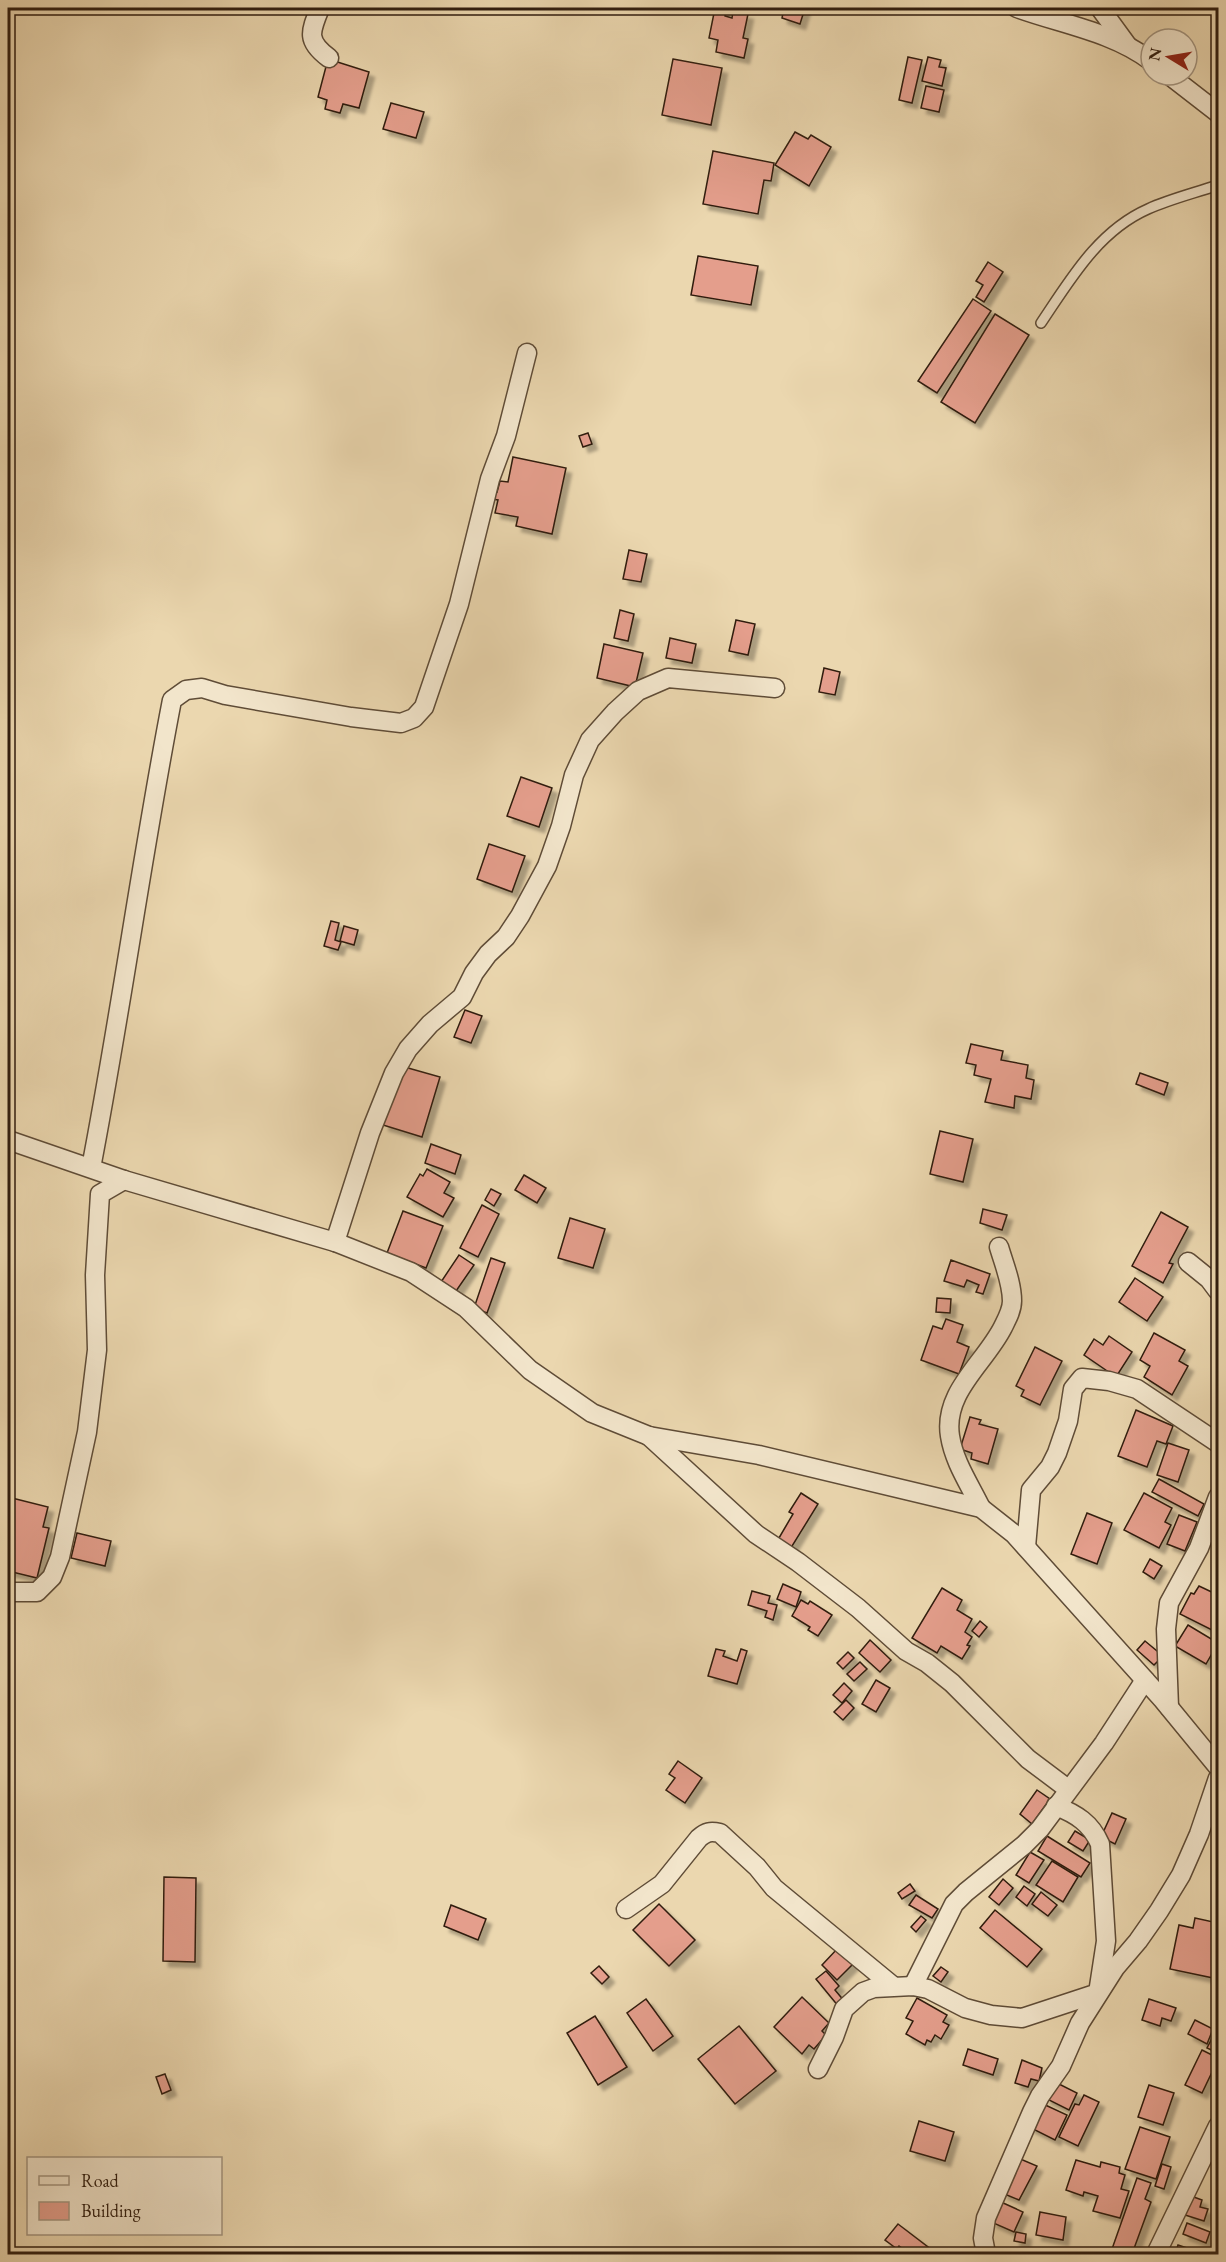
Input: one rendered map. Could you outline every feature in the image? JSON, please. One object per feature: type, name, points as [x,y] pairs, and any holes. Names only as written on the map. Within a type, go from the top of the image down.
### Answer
[{"type":"street","points":[[320,8],[311,35],[315,48],[329,58]]},
{"type":"street","points":[[1017,8],[1127,45],[1139,53]]},
{"type":"street","points":[[1100,8],[1127,45]]},
{"type":"street","points":[[1184,87],[1218,113]]},
{"type":"street","points":[[91,1168],[172,700],[186,690],[202,688],[225,695],[351,717],[401,723],[414,718],[424,707],[459,604],[490,479],[506,436],[527,353]]},
{"type":"street","points":[[334,1242],[367,1142],[394,1073],[408,1049],[430,1024],[462,997],[474,973],[488,954],[506,937],[520,916],[547,866],[561,826],[574,775],[590,740],[638,691],[668,678],[775,688]]},
{"type":"street","points":[[8,1140],[124,1180],[334,1242],[411,1272],[453,1297],[479,1318],[530,1370],[592,1413],[649,1436],[759,1455],[981,1508]]},
{"type":"street","points":[[8,1592],[37,1592],[52,1577],[60,1557],[87,1432],[97,1350],[95,1275],[100,1194],[124,1180]]},
{"type":"street","points":[[999,1246],[1011,1288],[1012,1302],[1008,1317],[983,1360],[964,1380],[955,1400],[950,1417],[949,1434],[960,1467],[981,1508],[1014,1534],[1169,1707],[1218,1767]]},
{"type":"street","points":[[1188,1262],[1209,1279],[1218,1291]]},
{"type":"street","points":[[1026,1548],[1031,1490],[1050,1467],[1057,1453],[1068,1421],[1072,1389],[1082,1378],[1108,1381],[1137,1389],[1218,1443]]},
{"type":"street","points":[[649,1436],[756,1534],[798,1562],[858,1608],[906,1651],[927,1663],[952,1683],[1028,1759],[1068,1789]]},
{"type":"street","points":[[1169,1707],[1166,1629],[1170,1603],[1199,1548],[1218,1497]]},
{"type":"street","points":[[913,1986],[954,1904],[1040,1829],[1104,1743],[1145,1680]]},
{"type":"street","points":[[986,2254],[983,2238],[986,2218],[1040,2096],[1061,2066],[1080,2023],[1098,1994],[1115,1968],[1143,1934],[1181,1875],[1199,1834],[1218,1778]]},
{"type":"street","points":[[1056,1806],[1073,1813],[1086,1823],[1095,1832],[1100,1844],[1106,1941],[1098,1994]]},
{"type":"street","points":[[626,1909],[662,1884],[705,1833],[720,1833],[757,1867],[774,1888],[893,1986]]},
{"type":"street","points":[[818,2069],[834,2037],[844,2009],[863,1992],[893,1986],[913,1986],[928,1989],[966,2008],[991,2015],[1022,2018],[1098,1994]]},
{"type":"street","points":[[1156,2254],[1218,2126]]},
{"type":"lane","points":[[1041,323],[1096,247],[1113,231],[1148,209],[1218,185]]},
{"type":"building","points":[[715,8],[726,9],[725,16],[732,18],[733,11],[748,14],[743,38],[748,39],[744,58],[716,52],[718,40],[709,38]]},
{"type":"building","points":[[784,8],[805,8],[800,24],[782,18]]},
{"type":"building","points":[[908,57],[922,60],[912,103],[899,100]]},
{"type":"building","points":[[928,57],[941,60],[939,67],[946,68],[942,86],[922,81]]},
{"type":"building","points":[[328,59],[369,72],[359,108],[343,104],[340,113],[325,109],[327,100],[318,97]]},
{"type":"building","points":[[673,59],[722,68],[711,125],[662,115]]},
{"type":"building","points":[[926,86],[944,90],[939,112],[921,108]]},
{"type":"building","points":[[391,103],[424,112],[416,138],[383,129]]},
{"type":"building","points":[[795,132],[808,139],[811,135],[831,147],[809,186],[775,165]]},
{"type":"building","points":[[713,151],[774,163],[771,181],[764,180],[758,214],[703,204]]},
{"type":"building","points":[[698,256],[758,266],[751,305],[691,295]]},
{"type":"building","points":[[988,262],[1003,272],[984,302],[976,297],[983,285],[976,281]]},
{"type":"building","points":[[973,299],[991,311],[937,393],[918,381]]},
{"type":"building","points":[[995,314],[1029,335],[975,423],[941,402]]},
{"type":"building","points":[[588,433],[592,444],[583,447],[579,436]]},
{"type":"building","points":[[513,457],[566,468],[552,534],[516,526],[518,517],[495,513],[498,500],[491,499],[493,491],[497,492],[500,481],[508,482]]},
{"type":"building","points":[[629,550],[647,554],[641,582],[623,579]]},
{"type":"building","points":[[620,610],[634,614],[628,641],[614,638]]},
{"type":"building","points":[[736,620],[755,624],[748,655],[729,651]]},
{"type":"building","points":[[670,638],[696,644],[692,663],[666,658]]},
{"type":"building","points":[[604,644],[643,653],[635,687],[597,678]]},
{"type":"building","points":[[824,668],[840,672],[835,695],[819,692]]},
{"type":"building","points":[[521,777],[552,788],[539,827],[507,816]]},
{"type":"building","points":[[489,844],[525,856],[512,892],[477,879]]},
{"type":"building","points":[[331,921],[339,923],[335,940],[341,942],[338,950],[324,946]]},
{"type":"building","points":[[344,926],[358,930],[354,945],[340,941]]},
{"type":"building","points":[[465,1010],[482,1016],[471,1043],[454,1037]]},
{"type":"building","points":[[971,1044],[1003,1051],[1001,1060],[1028,1065],[1026,1078],[1034,1080],[1031,1099],[1015,1096],[1014,1108],[985,1102],[991,1079],[974,1075],[976,1065],[966,1063]]},
{"type":"building","points":[[401,1066],[440,1077],[422,1137],[383,1125]]},
{"type":"building","points":[[1140,1073],[1168,1083],[1164,1095],[1136,1084]]},
{"type":"building","points":[[940,1131],[973,1139],[963,1182],[930,1174]]},
{"type":"building","points":[[431,1144],[461,1155],[455,1174],[425,1163]]},
{"type":"building","points":[[427,1169],[450,1182],[444,1193],[454,1198],[443,1217],[407,1197],[420,1174],[423,1176]]},
{"type":"building","points":[[524,1175],[546,1188],[537,1203],[515,1190]]},
{"type":"building","points":[[491,1189],[501,1194],[494,1206],[485,1200]]},
{"type":"building","points":[[482,1205],[499,1214],[478,1257],[460,1248]]},
{"type":"building","points":[[983,1209],[1007,1215],[1002,1230],[980,1223]]},
{"type":"building","points":[[403,1211],[443,1226],[426,1268],[387,1253]]},
{"type":"building","points":[[1161,1212],[1188,1227],[1169,1263],[1173,1264],[1163,1283],[1132,1266]]},
{"type":"building","points":[[570,1218],[605,1229],[593,1268],[558,1258]]},
{"type":"building","points":[[459,1255],[474,1265],[454,1294],[439,1285]]},
{"type":"building","points":[[491,1258],[505,1263],[487,1313],[474,1308]]},
{"type":"building","points":[[951,1260],[990,1274],[983,1294],[976,1292],[979,1285],[967,1280],[964,1287],[944,1281]]},
{"type":"building","points":[[1135,1278],[1163,1297],[1147,1321],[1119,1302]]},
{"type":"building","points":[[937,1298],[951,1299],[950,1313],[936,1312]]},
{"type":"building","points":[[946,1319],[963,1325],[957,1342],[969,1347],[959,1374],[921,1360],[933,1326],[942,1329]]},
{"type":"building","points":[[1154,1333],[1185,1350],[1179,1361],[1188,1366],[1172,1395],[1144,1377],[1150,1366],[1140,1360]]},
{"type":"building","points":[[1109,1336],[1132,1352],[1116,1377],[1084,1355],[1094,1339],[1103,1345]]},
{"type":"building","points":[[1035,1347],[1062,1361],[1040,1405],[1021,1396],[1024,1390],[1016,1386]]},
{"type":"building","points":[[1136,1410],[1173,1426],[1166,1444],[1157,1441],[1147,1467],[1118,1456]]},
{"type":"building","points":[[970,1417],[981,1420],[979,1424],[998,1429],[988,1464],[971,1459],[972,1453],[960,1449]]},
{"type":"building","points":[[1168,1443],[1189,1450],[1178,1482],[1157,1475]]},
{"type":"building","points":[[1159,1479],[1204,1504],[1198,1516],[1152,1492]]},
{"type":"building","points":[[801,1493],[818,1504],[789,1551],[776,1543],[793,1514],[789,1512]]},
{"type":"building","points":[[1144,1493],[1172,1508],[1165,1522],[1171,1525],[1159,1548],[1124,1530]]},
{"type":"building","points":[[8,1497],[48,1507],[43,1527],[49,1528],[37,1578],[8,1571]]},
{"type":"building","points":[[1087,1513],[1112,1523],[1097,1564],[1071,1554]]},
{"type":"building","points":[[1179,1515],[1197,1522],[1185,1551],[1167,1544]]},
{"type":"building","points":[[77,1533],[111,1541],[105,1566],[71,1558]]},
{"type":"building","points":[[1150,1559],[1162,1566],[1154,1579],[1143,1572]]},
{"type":"building","points":[[783,1584],[801,1592],[796,1607],[777,1599]]},
{"type":"building","points":[[1199,1586],[1218,1595],[1218,1623],[1214,1631],[1180,1614],[1191,1593],[1194,1594]]},
{"type":"building","points":[[942,1588],[962,1600],[957,1610],[972,1619],[965,1632],[972,1637],[967,1645],[970,1646],[962,1659],[941,1646],[937,1653],[912,1638]]},
{"type":"building","points":[[752,1591],[770,1596],[768,1603],[777,1605],[773,1620],[765,1617],[767,1611],[748,1605]]},
{"type":"building","points":[[801,1600],[808,1604],[810,1601],[832,1615],[818,1636],[808,1630],[810,1627],[792,1616]]},
{"type":"building","points":[[980,1621],[987,1627],[979,1637],[972,1631]]},
{"type":"building","points":[[1188,1625],[1218,1643],[1206,1664],[1175,1646]]},
{"type":"building","points":[[870,1640],[891,1660],[880,1672],[859,1653]]},
{"type":"building","points":[[1145,1641],[1163,1656],[1154,1665],[1137,1650]]},
{"type":"building","points":[[716,1649],[725,1651],[723,1656],[737,1661],[741,1649],[747,1651],[737,1684],[708,1676]]},
{"type":"building","points":[[848,1652],[854,1658],[843,1669],[837,1663]]},
{"type":"building","points":[[860,1662],[867,1669],[854,1681],[847,1674]]},
{"type":"building","points":[[876,1680],[890,1688],[876,1712],[862,1704]]},
{"type":"building","points":[[844,1683],[852,1691],[842,1703],[833,1695]]},
{"type":"building","points":[[846,1700],[854,1708],[843,1720],[834,1712]]},
{"type":"building","points":[[678,1761],[702,1778],[685,1803],[666,1790],[675,1778],[669,1774]]},
{"type":"building","points":[[1037,1790],[1050,1799],[1032,1824],[1020,1814]]},
{"type":"building","points":[[1112,1813],[1126,1819],[1115,1844],[1101,1837]]},
{"type":"building","points":[[1075,1831],[1090,1840],[1083,1851],[1068,1842]]},
{"type":"building","points":[[1047,1836],[1090,1863],[1081,1877],[1038,1851]]},
{"type":"building","points":[[1030,1852],[1044,1860],[1029,1883],[1016,1875]]},
{"type":"building","points":[[1052,1861],[1078,1877],[1063,1902],[1036,1885]]},
{"type":"building","points":[[164,1877],[196,1878],[195,1962],[163,1961]]},
{"type":"building","points":[[1003,1879],[1013,1888],[999,1905],[989,1897]]},
{"type":"building","points":[[910,1884],[915,1891],[902,1899],[898,1893]]},
{"type":"building","points":[[1024,1886],[1035,1894],[1027,1906],[1016,1897]]},
{"type":"building","points":[[1041,1892],[1057,1905],[1048,1916],[1032,1904]]},
{"type":"building","points":[[916,1895],[938,1909],[932,1918],[909,1905]]},
{"type":"building","points":[[659,1904],[695,1940],[669,1966],[633,1930]]},
{"type":"building","points":[[451,1905],[486,1919],[478,1940],[444,1926]]},
{"type":"building","points":[[995,1910],[1042,1949],[1027,1967],[980,1928]]},
{"type":"building","points":[[921,1916],[926,1920],[916,1932],[911,1927]]},
{"type":"building","points":[[1195,1918],[1218,1923],[1218,1979],[1170,1969],[1179,1925],[1193,1928]]},
{"type":"building","points":[[838,1948],[854,1963],[837,1980],[822,1965]]},
{"type":"building","points":[[599,1966],[609,1977],[602,1984],[591,1973]]},
{"type":"building","points":[[941,1967],[948,1972],[941,1982],[933,1976]]},
{"type":"building","points":[[826,1971],[839,1986],[835,1990],[845,2002],[839,2007],[816,1979]]},
{"type":"building","points":[[802,1997],[829,2023],[822,2031],[826,2035],[814,2049],[809,2045],[802,2054],[774,2027]]},
{"type":"building","points":[[917,1998],[947,2015],[943,2022],[949,2025],[941,2039],[935,2035],[931,2042],[927,2040],[925,2045],[906,2034],[913,2021],[906,2018]]},
{"type":"building","points":[[646,1999],[673,2036],[653,2051],[627,2013]]},
{"type":"building","points":[[1149,1999],[1176,2008],[1171,2021],[1162,2018],[1160,2026],[1142,2020]]},
{"type":"building","points":[[595,2016],[627,2067],[598,2085],[567,2033]]},
{"type":"building","points":[[1195,2020],[1213,2029],[1207,2044],[1188,2034]]},
{"type":"building","points":[[739,2026],[776,2071],[735,2104],[698,2059]]},
{"type":"building","points":[[1218,2027],[1218,2053],[1207,2048]]},
{"type":"building","points":[[968,2049],[998,2059],[993,2075],[963,2065]]},
{"type":"building","points":[[1202,2050],[1218,2058],[1218,2070],[1214,2068],[1202,2093],[1185,2085]]},
{"type":"building","points":[[1022,2060],[1042,2068],[1039,2081],[1031,2079],[1028,2087],[1015,2083]]},
{"type":"building","points":[[165,2074],[171,2090],[162,2094],[156,2077]]},
{"type":"building","points":[[1053,2081],[1077,2093],[1069,2110],[1045,2098]]},
{"type":"building","points":[[1149,2085],[1174,2093],[1163,2125],[1138,2117]]},
{"type":"building","points":[[1084,2095],[1099,2102],[1078,2146],[1059,2137],[1075,2104],[1079,2105]]},
{"type":"building","points":[[1041,2103],[1067,2115],[1055,2140],[1029,2127]]},
{"type":"building","points":[[919,2121],[954,2132],[945,2161],[910,2151]]},
{"type":"building","points":[[1140,2127],[1170,2137],[1156,2179],[1125,2169]]},
{"type":"building","points":[[1018,2158],[1037,2166],[1019,2200],[1002,2193]]},
{"type":"building","points":[[1076,2160],[1100,2167],[1101,2162],[1120,2167],[1119,2173],[1125,2175],[1121,2189],[1129,2191],[1120,2218],[1093,2211],[1098,2196],[1084,2192],[1083,2196],[1066,2190]]},
{"type":"building","points":[[1162,2164],[1171,2167],[1164,2189],[1155,2186]]},
{"type":"building","points":[[1137,2178],[1151,2183],[1145,2199],[1151,2202],[1132,2254],[1128,2254],[1112,2249]]},
{"type":"building","points":[[1191,2196],[1202,2200],[1200,2207],[1208,2209],[1204,2221],[1185,2215]]},
{"type":"building","points":[[1001,2202],[1023,2212],[1014,2232],[991,2222]]},
{"type":"building","points":[[1040,2212],[1066,2217],[1063,2240],[1036,2235]]},
{"type":"building","points":[[1187,2223],[1210,2232],[1206,2243],[1183,2234]]},
{"type":"building","points":[[898,2224],[928,2247],[923,2254],[910,2254],[899,2246],[897,2249],[885,2240]]},
{"type":"building","points":[[1016,2232],[1026,2234],[1025,2243],[1014,2241]]},
{"type":"building","points":[[1178,2245],[1190,2249],[1188,2254],[1175,2254]]}]
